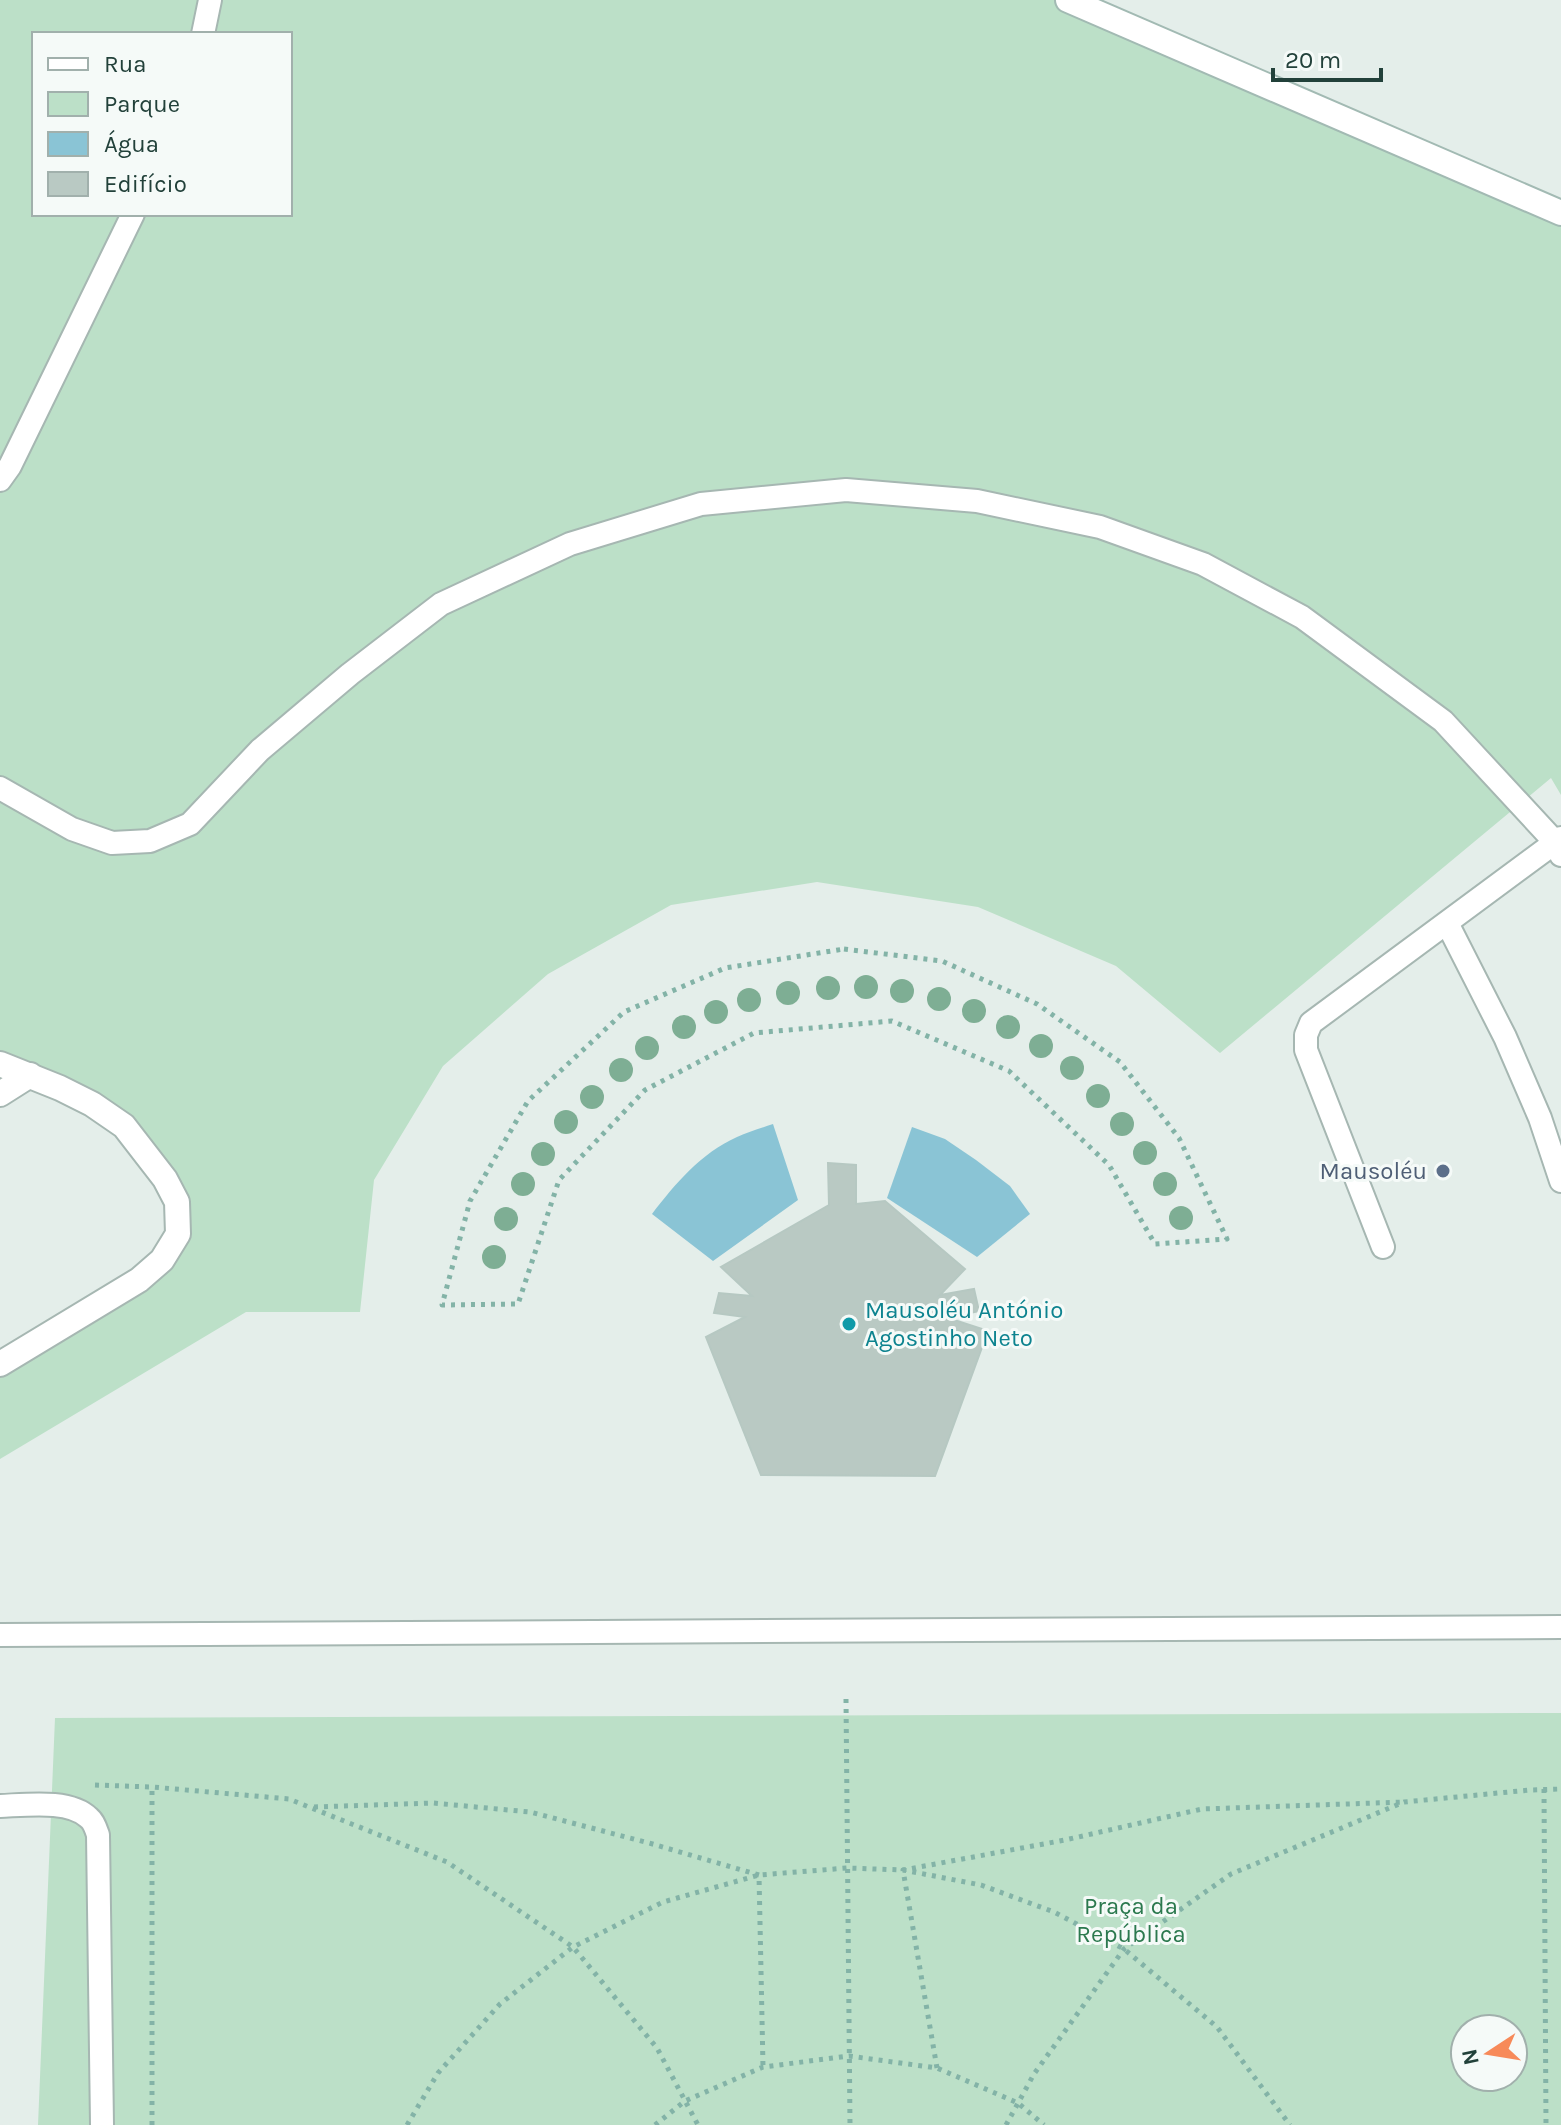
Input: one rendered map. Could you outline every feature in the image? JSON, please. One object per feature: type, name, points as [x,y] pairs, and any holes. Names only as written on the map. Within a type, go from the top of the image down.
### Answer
[{"type":"street","points":[[1068,0],[1561,213]]},
{"type":"street","points":[[0,1064],[92,1104],[124,1126],[165,1179],[177,1202],[178,1234],[162,1260],[139,1280],[0,1364]]},
{"type":"street","points":[[0,1094],[30,1075]]},
{"type":"lane","points":[[203,32],[210,0]]},
{"type":"lane","points":[[0,480],[10,466],[132,216]]},
{"type":"lane","points":[[0,788],[72,829],[112,843],[150,841],[190,824],[260,750],[350,674],[441,604],[570,544],[701,504],[846,490],[977,501],[1100,527],[1203,564],[1302,617],[1443,721],[1559,845],[1311,1023],[1306,1035],[1306,1050],[1383,1247]]},
{"type":"lane","points":[[1447,923],[1505,1037],[1540,1118],[1561,1181]]},
{"type":"lane","points":[[0,1635],[1561,1627]]},
{"type":"lane","points":[[0,1806],[36,1804],[76,1807],[92,1820],[98,1835],[102,2125]]},
{"type":"path","points":[[844,949],[942,961],[1037,1004],[1120,1062],[1179,1138],[1227,1239],[1155,1244],[1109,1165],[1009,1071],[892,1021],[785,1030],[754,1033],[645,1090],[559,1180],[518,1304],[442,1305],[470,1201],[528,1101],[624,1012],[725,968],[844,949]]},
{"type":"path","points":[[846,1699],[850,2125]]},
{"type":"path","points":[[91,1785],[289,1799],[447,1862],[573,1947],[657,2048],[698,2125]]},
{"type":"path","points":[[152,1787],[152,2125]]},
{"type":"path","points":[[1544,1789],[1546,2125]]},
{"type":"path","points":[[903,1870],[1065,1840],[1202,1809],[1404,1802],[1561,1789]]},
{"type":"path","points":[[1006,2125],[1034,2074],[1124,1949],[1231,1874],[1404,1802]]},
{"type":"path","points":[[311,1808],[433,1803],[530,1812],[759,1875]]},
{"type":"path","points":[[407,2125],[438,2073],[500,2004],[573,1947],[663,1902],[759,1875],[847,1868],[903,1870],[981,1885],[1054,1912],[1124,1949],[1217,2027],[1290,2125]]},
{"type":"path","points":[[903,1870],[937,2068]]},
{"type":"path","points":[[759,1875],[763,2067]]},
{"type":"path","points":[[655,2125],[685,2101],[763,2067],[849,2056],[937,2068],[1018,2103],[1044,2125]]},
{"type":"green space","points":[[0,0],[1068,0],[1561,213],[1561,795],[1551,778],[1220,1053],[1116,966],[978,907],[817,882],[671,905],[548,974],[443,1066],[374,1180],[360,1312],[246,1312],[0,1459],[0,1364],[162,1260],[177,1202],[124,1126],[0,1064]]},
{"type":"green space","name":"Praça da República","points":[[1561,1713],[1561,2125],[38,2125],[55,1718]]},
{"type":"water","points":[[773,1124],[798,1200],[713,1261],[652,1214],[700,1160],[737,1137]]},
{"type":"water","points":[[912,1127],[945,1139],[976,1160],[1010,1186],[1030,1214],[977,1257],[887,1198]]},
{"type":"building","name":"Mausoléu António Agostinho Neto","points":[[828,1163],[856,1165],[856,1204],[885,1201],[965,1269],[940,1295],[974,1289],[979,1311],[948,1318],[988,1331],[935,1476],[761,1475],[706,1337],[745,1317],[714,1313],[719,1293],[752,1296],[721,1267],[829,1205]]},
{"type":"place","name":"Mausoléu","points":[[1443,1171]]},
{"type":"place","name":"Mausoléu António Agostinho Neto","points":[[849,1324]]}]
